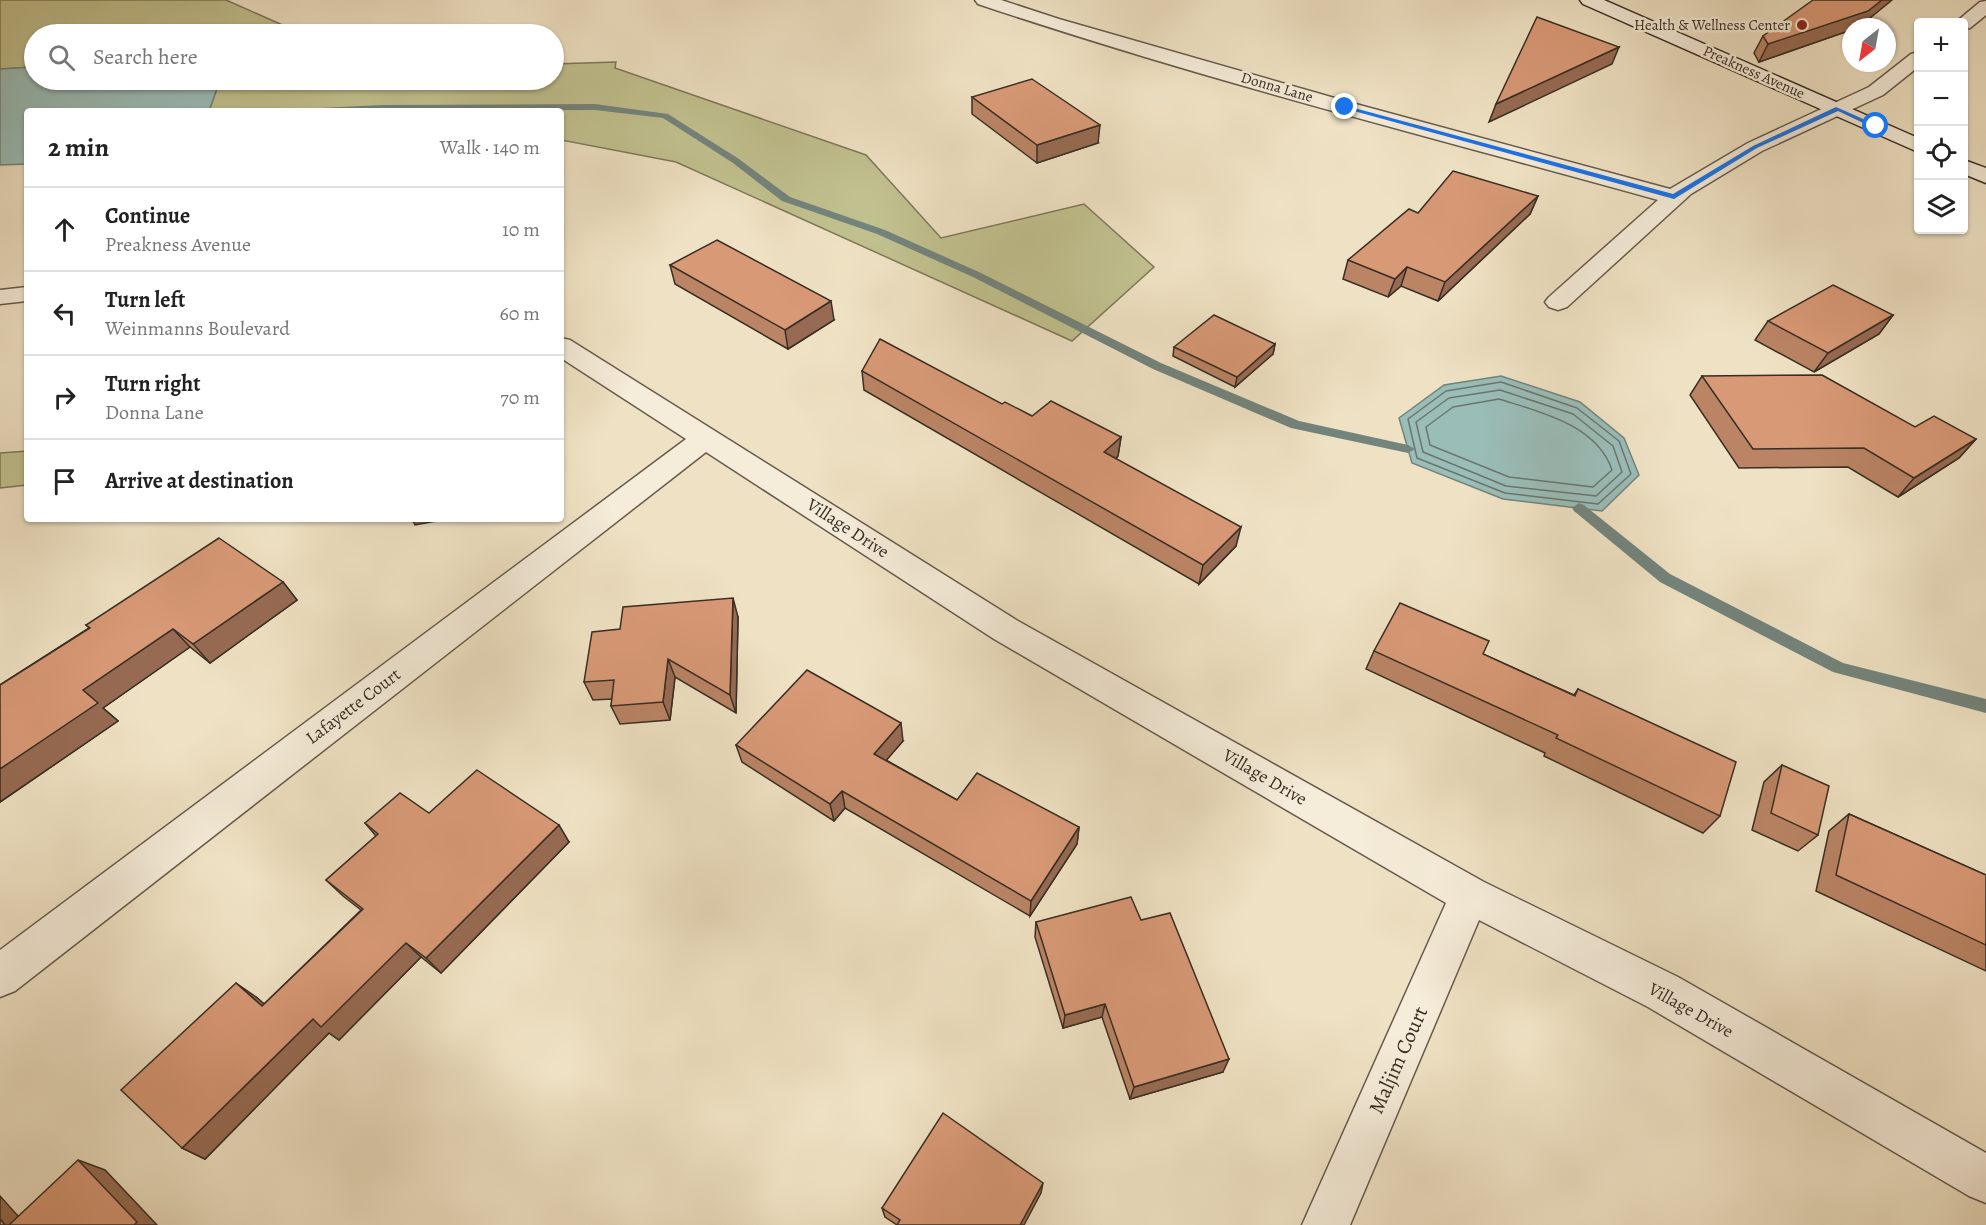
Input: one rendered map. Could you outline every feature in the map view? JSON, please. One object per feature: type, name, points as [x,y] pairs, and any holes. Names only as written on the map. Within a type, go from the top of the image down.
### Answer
[{"type":"street","name":"Donna Lane","points":[[986,0],[1053,23],[1345,107],[1674,197]]},
{"type":"street","name":"Preakness Avenue","points":[[1589,0],[1914,144]]},
{"type":"street","points":[[1968,22],[1986,6]]},
{"type":"street","points":[[1968,27],[1986,33]]},
{"type":"street","points":[[1558,302],[1674,197],[1755,147],[1876,91],[1914,61]]},
{"type":"street","points":[[1968,168],[1986,176]]},
{"type":"street","points":[[0,297],[24,294]]},
{"type":"street","name":"Village Drive","points":[[564,348],[707,437],[1005,630],[1086,674],[1470,895],[1663,992],[1986,1179]]},
{"type":"street","name":"Lafayette Court","points":[[0,976],[707,437]]},
{"type":"street","name":"Maljim Court","points":[[1326,1225],[1470,895]]},
{"type":"green space","points":[[0,0],[226,0],[280,24],[24,24],[24,68],[0,69]]},
{"type":"green space","points":[[616,62],[615,68],[866,155],[941,238],[1084,204],[1154,267],[1072,341],[676,162],[564,141],[564,108],[210,108],[216,90],[564,90],[564,64]]},
{"type":"green space","points":[[24,451],[24,485],[0,488],[0,453]]},
{"type":"water","points":[[24,68],[24,90],[216,90],[210,108],[24,108],[24,164],[0,165],[0,69]]},
{"type":"water","points":[[1501,376],[1580,402],[1624,438],[1639,475],[1602,511],[1503,499],[1412,463],[1399,418],[1444,385]]},
{"type":"building","points":[[1813,0],[1882,0],[1868,11],[1768,44],[1763,36]]},
{"type":"building","points":[[1537,17],[1619,47],[1496,104]]},
{"type":"building","points":[[1032,79],[1100,125],[1037,145],[972,97]]},
{"type":"building","points":[[1453,171],[1538,196],[1445,282],[1407,267],[1395,279],[1348,260],[1409,209],[1418,213]]},
{"type":"building","points":[[717,240],[831,301],[785,330],[670,265]]},
{"type":"building","points":[[1833,285],[1893,315],[1828,353],[1768,321]]},
{"type":"building","points":[[1214,315],[1275,344],[1237,377],[1174,347]]},
{"type":"building","points":[[880,339],[1002,404],[1005,402],[1032,416],[1051,401],[1121,437],[1104,452],[1241,527],[1203,565],[862,371]]},
{"type":"building","points":[[1822,375],[1915,427],[1934,416],[1976,439],[1914,478],[1864,448],[1753,449],[1702,376]]},
{"type":"building","points":[[219,538],[283,582],[193,644],[173,629],[83,690],[98,703],[0,769],[0,685],[90,628],[86,625]]},
{"type":"building","points":[[733,598],[730,695],[668,659],[663,702],[611,706],[614,680],[584,682],[592,632],[620,629],[623,607]]},
{"type":"building","points":[[1400,603],[1489,641],[1483,654],[1575,696],[1578,689],[1736,762],[1720,816],[1556,738],[1558,735],[1374,651]]},
{"type":"building","points":[[807,670],[901,723],[874,754],[957,800],[977,773],[1079,827],[1031,901],[842,791],[830,804],[736,745]]},
{"type":"building","points":[[1782,765],[1829,786],[1818,835],[1771,813]]},
{"type":"building","points":[[477,770],[559,825],[426,958],[406,943],[321,1027],[313,1019],[182,1148],[121,1090],[236,983],[262,1006],[363,909],[326,880],[378,834],[365,823],[400,793],[429,813]]},
{"type":"building","points":[[1849,814],[1986,875],[1986,945],[1836,875]]},
{"type":"building","points":[[1131,897],[1141,920],[1170,913],[1229,1059],[1134,1087],[1105,1004],[1065,1015],[1036,922]]},
{"type":"building","points":[[943,1113],[1043,1183],[1020,1225],[897,1225],[900,1220],[882,1208]]},
{"type":"building","points":[[78,1160],[137,1222],[134,1225],[9,1225]]},
{"type":"waterway","points":[[382,108],[595,107],[665,116],[736,161],[786,199],[881,232],[977,275],[1157,366],[1296,425],[1408,449]]},
{"type":"waterway","points":[[1579,508],[1665,578],[1839,668],[1986,706]]},
{"type":"place","name":"Health & Wellness Center","points":[[1802,25]]},
{"type":"route","points":[[1345,107],[1674,197],[1683,189],[1755,147],[1838,109],[1876,126]]}]
